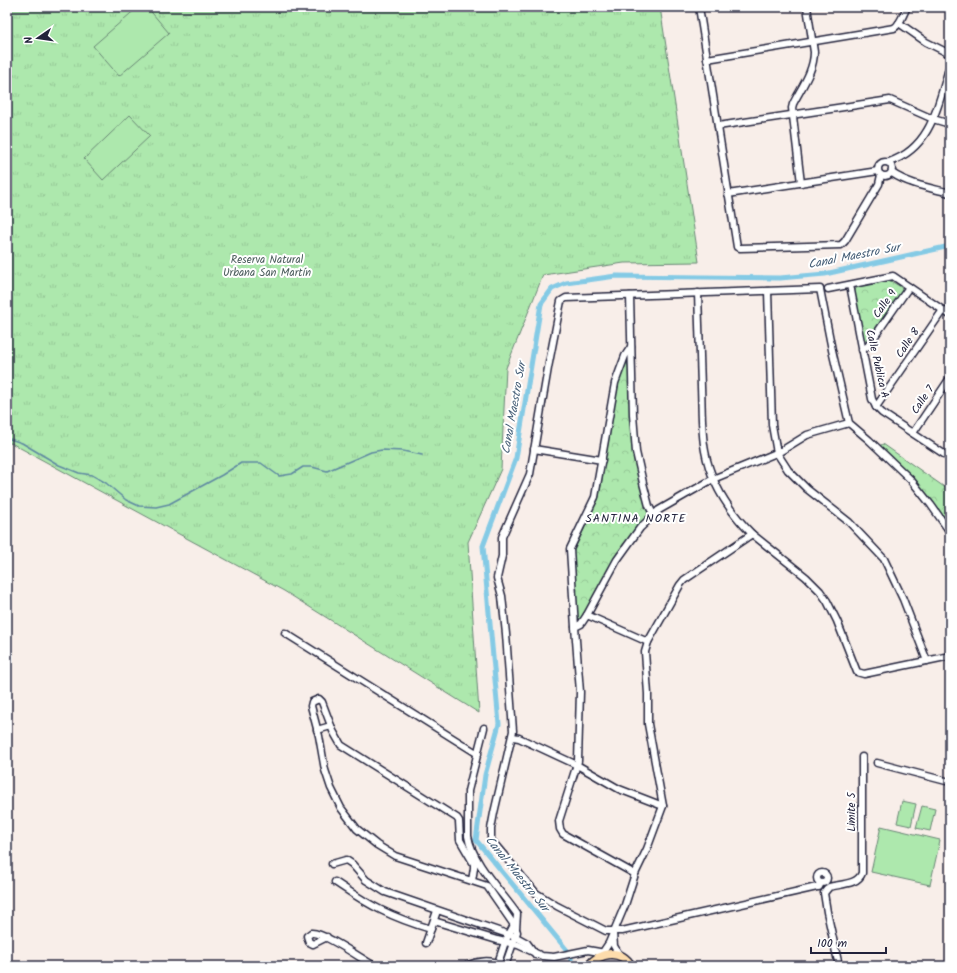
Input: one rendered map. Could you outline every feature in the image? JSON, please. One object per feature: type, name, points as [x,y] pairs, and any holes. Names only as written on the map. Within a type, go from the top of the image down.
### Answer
[{"type":"main road","points":[[589,966],[602,955],[620,956],[626,959],[631,966]]},
{"type":"street","points":[[699,7],[736,243],[737,247],[740,248],[841,245],[845,241],[879,184],[879,164],[905,155],[915,147],[928,130],[933,119],[950,65]]},
{"type":"street","points":[[801,183],[792,115],[793,104],[814,59],[813,42],[807,7]]},
{"type":"street","points":[[708,59],[894,28],[899,23],[906,7]]},
{"type":"street","points":[[899,23],[926,42],[950,54]]},
{"type":"street","points":[[718,126],[890,100],[933,119],[950,124]]},
{"type":"street","points":[[888,162],[892,168],[892,173]]},
{"type":"street","points":[[728,194],[880,173],[886,176],[892,173]]},
{"type":"street","points":[[892,173],[901,178],[950,193]]},
{"type":"street","points":[[828,289],[893,276],[950,315]]},
{"type":"street","name":"Calle Publica A","points":[[850,285],[872,399],[876,407],[882,413],[950,458]]},
{"type":"street","name":"Calle 9","points":[[862,350],[868,346],[909,287]]},
{"type":"street","points":[[821,883],[817,888],[622,931],[613,931],[606,930],[589,922],[557,906],[536,893],[491,840],[491,829],[494,813],[513,737],[506,634],[502,596],[497,578],[502,556],[503,533],[530,474],[561,301],[566,298],[819,288],[821,290],[832,350],[849,423],[911,480],[950,532]]},
{"type":"street","points":[[768,291],[772,425],[777,453],[783,465],[802,486],[849,522],[884,558],[903,599],[927,661]]},
{"type":"street","points":[[698,293],[704,442],[707,461],[714,479],[729,508],[752,534],[806,577],[820,591],[837,621],[857,672],[864,674],[950,656]]},
{"type":"street","points":[[630,296],[636,452],[649,506],[654,514]]},
{"type":"street","name":"Calle 8","points":[[876,407],[943,310]]},
{"type":"street","points":[[631,347],[625,356],[615,382],[596,497],[569,551],[580,698],[577,765],[559,821],[561,832],[636,874]]},
{"type":"street","name":"Calle 7","points":[[913,433],[950,378]]},
{"type":"street","points":[[575,627],[581,624],[587,615],[614,564],[629,543],[654,514],[714,479],[777,453],[807,435],[849,423]]},
{"type":"street","points":[[534,449],[602,460]]},
{"type":"street","points":[[602,955],[611,945],[613,931],[625,905],[663,806],[648,724],[648,694],[645,652],[648,642],[684,580],[752,534]]},
{"type":"street","points":[[587,615],[648,642]]},
{"type":"street","points":[[285,634],[478,754]]},
{"type":"street","points":[[472,881],[474,864],[460,840],[459,821],[457,818],[347,749],[339,742],[322,702],[319,699],[316,699],[312,702],[311,706],[325,770],[331,788],[341,808],[364,836],[395,856],[472,881],[484,884],[490,890],[515,927]]},
{"type":"street","points":[[317,730],[331,726]]},
{"type":"street","points":[[484,728],[468,791],[467,826],[469,843],[482,868],[517,914],[515,927],[516,937],[502,965]]},
{"type":"street","points":[[513,737],[519,738],[577,765],[619,789],[663,806]]},
{"type":"street","name":"Limite 5","points":[[839,966],[824,893],[826,889],[832,886],[853,882],[861,877],[862,757]]},
{"type":"street","points":[[877,763],[949,781]]},
{"type":"street","points":[[332,864],[343,860],[349,861],[366,880],[386,892],[516,937],[527,943],[536,955]]},
{"type":"street","points":[[335,882],[379,910],[431,929]]},
{"type":"street","points":[[426,943],[437,910]]},
{"type":"street","points":[[434,921],[513,943],[536,955],[550,957],[563,956],[590,950],[602,955]]},
{"type":"street","points":[[502,965],[505,942],[515,927]]},
{"type":"street","points":[[326,938],[374,966]]},
{"type":"street","points":[[611,945],[620,956]]},
{"type":"street","points":[[590,950],[602,955]]},
{"type":"street","points":[[466,966],[483,961],[502,965]]},
{"type":"green space","name":"Reserva Natural Urbana San Martín","points":[[7,7],[660,7],[699,262],[624,263],[543,275],[506,368],[501,469],[468,542],[479,713],[284,591],[11,443],[7,444]]},
{"type":"green space","points":[[138,7],[147,7],[169,33],[119,76],[93,46]]},
{"type":"green space","points":[[130,115],[150,136],[103,180],[84,159]]},
{"type":"green space","points":[[889,280],[901,287],[903,291],[866,340],[864,340],[854,292],[857,287]]},
{"type":"green space","points":[[625,361],[628,363],[631,432],[634,460],[649,513],[634,530],[614,560],[581,620],[578,621],[573,553],[599,497],[618,384]]},
{"type":"green space","points":[[883,444],[950,491],[950,528],[917,485],[879,446]]},
{"type":"green space","points":[[902,801],[916,804],[911,826],[897,823]]},
{"type":"green space","points":[[922,806],[935,809],[930,831],[916,828]]},
{"type":"green space","points":[[881,826],[940,840],[930,885],[871,872]]},
{"type":"waterway","name":"Canal Maestro Sur","points":[[571,966],[571,955],[476,840],[485,775],[499,724],[483,546],[516,458],[541,304],[552,289],[566,283],[616,276],[780,278],[825,274],[950,246]]},
{"type":"waterway","points":[[7,440],[10,439],[22,443],[59,465],[79,473],[92,475],[106,483],[126,500],[139,506],[156,507],[169,504],[241,463],[261,463],[279,476],[292,474],[303,467],[312,467],[327,471],[371,452],[382,450],[403,451],[422,455]]},
{"type":"district","name":"SANTINA NORTE","points":[[636,518]]}]
